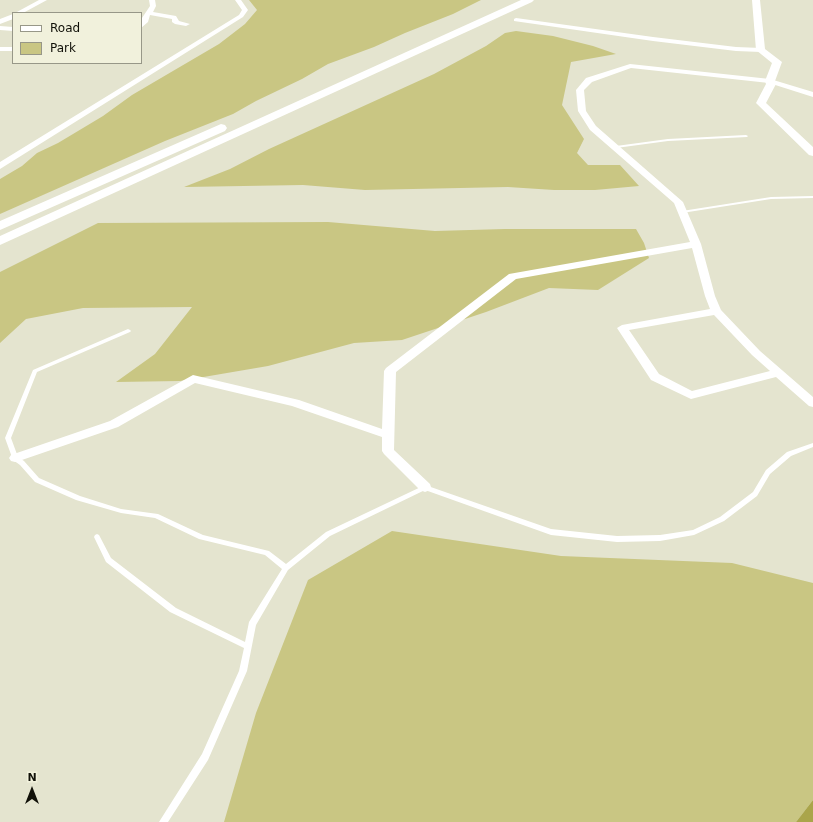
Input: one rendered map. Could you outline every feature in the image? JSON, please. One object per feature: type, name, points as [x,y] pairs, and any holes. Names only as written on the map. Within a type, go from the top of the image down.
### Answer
[{"type":"main road","points":[[0,226],[508,0]]},
{"type":"main road","points":[[0,241],[529,0]]},
{"type":"street","points":[[20,12],[44,0]]},
{"type":"street","points":[[142,25],[146,21],[145,18],[153,6],[152,0]]},
{"type":"street","points":[[0,166],[241,16],[245,10],[238,0]]},
{"type":"street","points":[[756,0],[761,50]]},
{"type":"street","points":[[148,14],[168,15],[174,17],[176,19],[175,22],[186,24]]},
{"type":"street","points":[[0,22],[12,16]]},
{"type":"street","points":[[516,20],[653,39],[736,49],[761,50],[777,62],[770,81],[771,84],[761,103],[813,153]]},
{"type":"street","points":[[0,28],[12,29]]},
{"type":"street","points":[[0,49],[11,49]]},
{"type":"street","points":[[813,94],[770,81],[630,66],[589,80],[580,90],[582,111],[593,128],[678,202],[696,244],[710,296],[716,311],[756,353],[813,403]]},
{"type":"street","points":[[425,487],[388,451],[390,371],[514,276],[696,244]]},
{"type":"street","points":[[716,311],[622,328],[655,377],[691,395],[778,373]]},
{"type":"street","points":[[15,458],[114,424],[193,379],[295,403],[388,435]]},
{"type":"lane","points":[[616,147],[668,140],[746,136]]},
{"type":"lane","points":[[682,212],[771,198],[813,197]]},
{"type":"lane","points":[[128,331],[35,372],[8,438],[15,458],[22,463],[37,480],[78,498],[121,511],[156,516],[201,537],[267,554],[286,568]]},
{"type":"lane","points":[[163,822],[206,757],[243,671],[252,624],[286,568],[328,534],[425,487],[552,532],[617,539],[660,538],[694,532],[722,519],[755,494],[768,472],[789,454],[813,445]]},
{"type":"lane","points":[[97,537],[108,560],[173,610],[248,648]]},
{"type":"green space","points":[[249,0],[481,0],[453,14],[374,47],[328,64],[233,114],[165,141],[0,214],[0,179],[22,166],[37,153],[58,143],[103,116],[132,95],[219,44],[245,24],[257,10]]},
{"type":"green space","points":[[516,31],[553,36],[593,46],[616,54],[571,62],[562,105],[584,139],[577,153],[588,165],[620,165],[639,186],[595,190],[554,190],[508,187],[365,190],[303,185],[184,187],[230,169],[269,149],[434,74],[486,46],[505,33]]},
{"type":"green space","points":[[328,222],[435,231],[505,229],[636,229],[644,243],[649,258],[598,290],[549,288],[486,312],[402,340],[354,343],[268,366],[180,381],[116,382],[155,354],[192,307],[83,308],[26,319],[0,343],[0,272],[98,223]]},
{"type":"green space","points":[[392,531],[561,556],[732,563],[813,583],[813,800],[796,822],[224,822],[256,713],[308,580]]},
{"type":"shaded area","points":[[813,800],[813,822],[796,822]]}]
